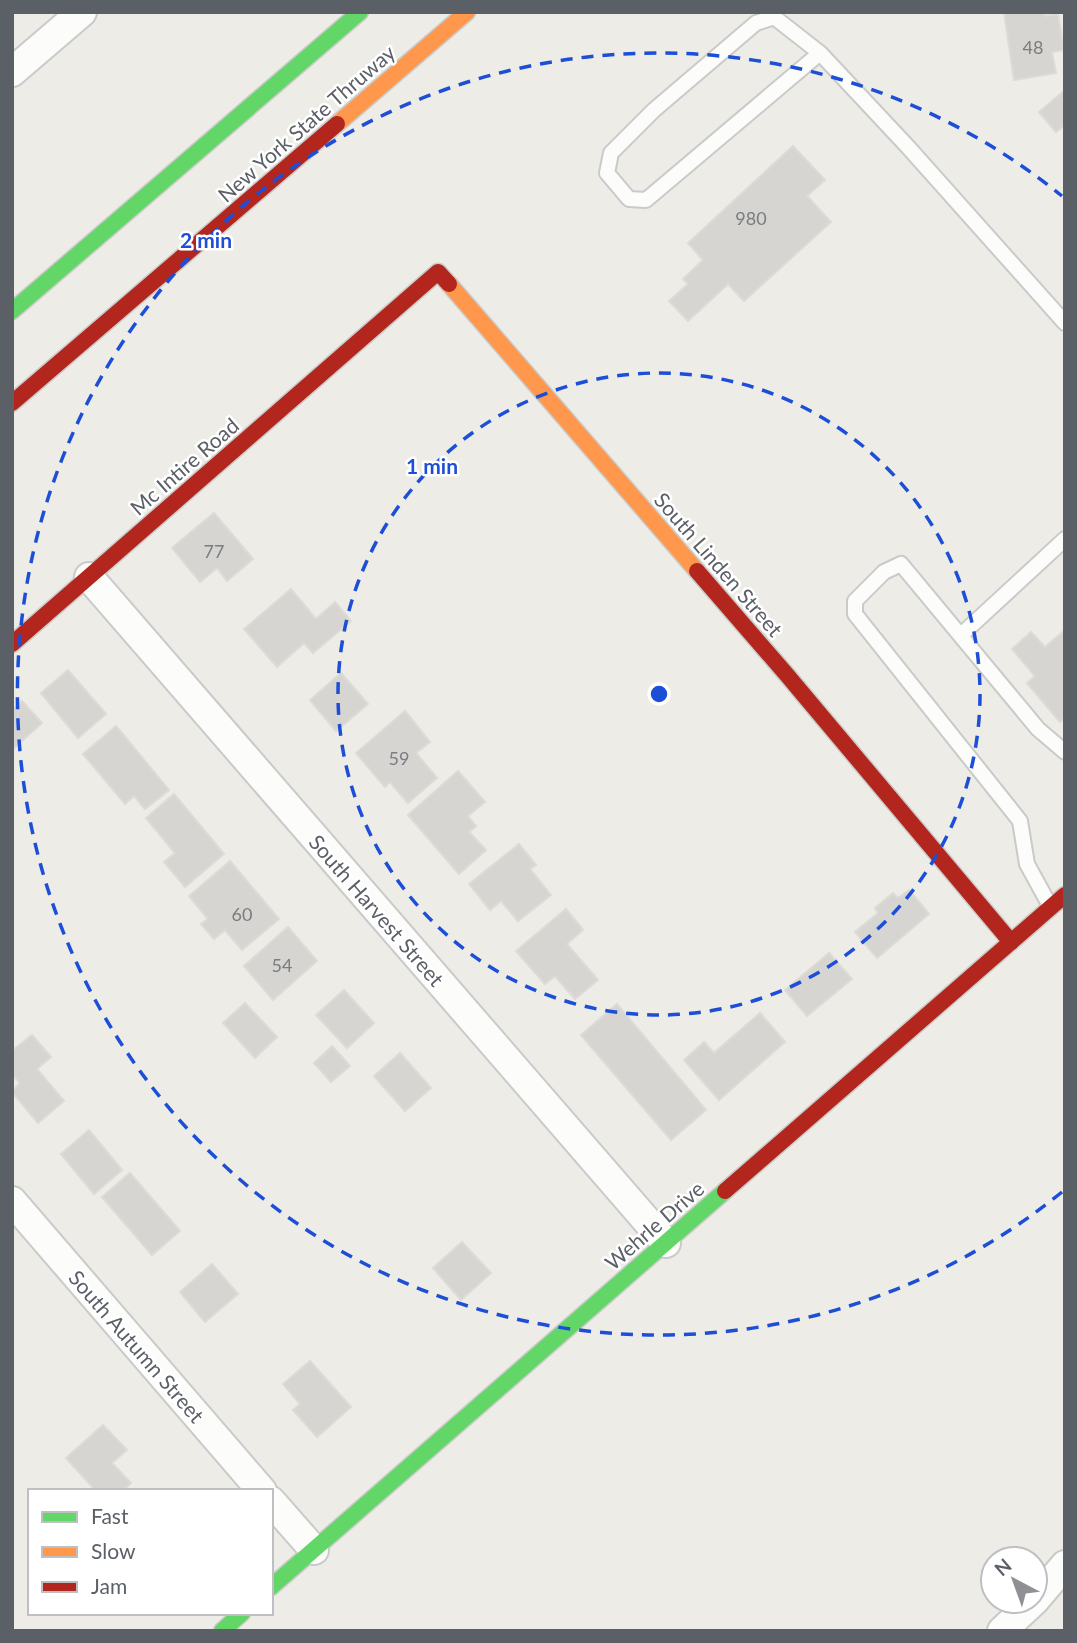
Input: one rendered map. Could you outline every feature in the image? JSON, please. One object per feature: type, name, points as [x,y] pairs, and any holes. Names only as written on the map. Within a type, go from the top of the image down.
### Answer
[{"type":"main road","points":[[12,311],[360,12]]},
{"type":"main road","name":"New York State Thruway","points":[[12,403],[467,12]]},
{"type":"main road","name":"South Linden Street","points":[[383,320],[438,272],[787,675],[1011,942]]},
{"type":"main road","name":"Mc Intire Road","points":[[12,644],[383,320]]},
{"type":"main road","name":"Wehrle Drive","points":[[273,1585],[1065,895]]},
{"type":"main road","points":[[222,1631],[240,1615]]},
{"type":"street","points":[[12,72],[82,12]]},
{"type":"street","name":"South Harvest Street","points":[[89,577],[666,1243]]},
{"type":"street","name":"South Autumn Street","points":[[12,1202],[260,1489]]},
{"type":"street","points":[[273,1503],[314,1550]]},
{"type":"street","points":[[1049,1584],[1065,1565]]},
{"type":"street","points":[[1002,1631],[1020,1615]]},
{"type":"lane","points":[[820,53],[646,200],[629,199],[607,173],[611,153],[654,110],[756,23],[774,17],[820,53],[1065,323]]},
{"type":"lane","points":[[961,635],[1065,540]]},
{"type":"lane","points":[[1051,907],[1027,864],[1020,821],[855,614],[855,601],[884,572],[901,564],[1038,729],[1065,752]]},
{"type":"building","points":[[1004,12],[1044,12],[1045,16],[1058,14],[1064,50],[1052,52],[1056,73],[1014,80]]},
{"type":"building","points":[[1065,90],[1065,125],[1056,132],[1039,112]]},
{"type":"building","points":[[793,146],[825,180],[807,196],[831,222],[744,301],[728,284],[688,321],[669,301],[688,284],[683,279],[703,260],[688,243]]},
{"type":"building","points":[[214,513],[253,559],[227,581],[217,568],[200,582],[172,548]]},
{"type":"building","points":[[291,589],[316,619],[335,602],[351,621],[313,653],[304,643],[277,667],[244,629]]},
{"type":"building","points":[[1065,630],[1065,718],[1060,722],[1027,683],[1035,676],[1012,649],[1031,632],[1045,647]]},
{"type":"building","points":[[68,670],[106,714],[78,738],[41,693]]},
{"type":"building","points":[[341,673],[368,704],[336,731],[310,700]]},
{"type":"building","points":[[22,701],[42,723],[13,749],[12,710]]},
{"type":"building","points":[[405,711],[430,742],[416,753],[437,778],[408,803],[390,782],[385,787],[356,753]]},
{"type":"building","points":[[116,726],[169,790],[145,809],[134,796],[125,804],[83,754]]},
{"type":"building","points":[[458,771],[485,802],[468,816],[476,826],[469,832],[486,850],[459,874],[408,815]]},
{"type":"building","points":[[174,794],[224,854],[185,887],[164,862],[175,853],[146,818]]},
{"type":"building","points":[[519,844],[536,865],[530,869],[551,895],[518,921],[501,901],[490,910],[469,884]]},
{"type":"building","points":[[230,861],[279,919],[242,950],[225,930],[214,939],[201,924],[208,919],[189,896]]},
{"type":"building","points":[[909,890],[929,914],[877,958],[855,932],[878,913],[875,908],[893,893],[898,898]]},
{"type":"building","points":[[566,909],[583,930],[567,944],[598,980],[575,999],[555,976],[545,984],[516,951]]},
{"type":"building","points":[[288,927],[317,961],[273,1000],[244,966]]},
{"type":"building","points":[[829,953],[852,979],[807,1016],[785,990]]},
{"type":"building","points":[[344,990],[374,1023],[347,1048],[316,1015]]},
{"type":"building","points":[[245,1003],[277,1037],[255,1058],[223,1023]]},
{"type":"building","points":[[617,1004],[706,1110],[671,1140],[581,1035]]},
{"type":"building","points":[[760,1013],[785,1042],[719,1100],[684,1060],[704,1042],[714,1053]]},
{"type":"building","points":[[32,1035],[51,1057],[37,1069],[64,1101],[38,1123],[12,1092],[20,1083],[12,1074],[12,1051]]},
{"type":"building","points":[[332,1046],[350,1066],[331,1082],[314,1063]]},
{"type":"building","points":[[400,1053],[431,1088],[405,1111],[374,1076]]},
{"type":"building","points":[[89,1130],[122,1170],[94,1194],[61,1154]]},
{"type":"building","points":[[130,1173],[180,1231],[152,1255],[102,1197]]},
{"type":"building","points":[[462,1242],[491,1273],[461,1300],[433,1268]]},
{"type":"building","points":[[212,1264],[238,1294],[205,1322],[180,1292]]},
{"type":"building","points":[[310,1361],[351,1407],[317,1437],[293,1410],[300,1404],[283,1384]]},
{"type":"building","points":[[103,1425],[127,1450],[112,1463],[131,1483],[125,1489],[94,1489],[66,1458]]},
{"type":"traffic: fast","points":[[12,311],[360,12]]},
{"type":"traffic: fast","points":[[273,1585],[725,1191]]},
{"type":"traffic: fast","points":[[222,1631],[240,1615]]},
{"type":"traffic: slow","points":[[337,124],[467,12]]},
{"type":"traffic: slow","points":[[449,284],[697,571]]},
{"type":"traffic: jam","points":[[12,403],[337,124]]},
{"type":"traffic: jam","points":[[12,644],[438,272],[449,284]]},
{"type":"traffic: jam","points":[[697,571],[1011,942]]},
{"type":"traffic: jam","points":[[725,1191],[1065,895]]}]
